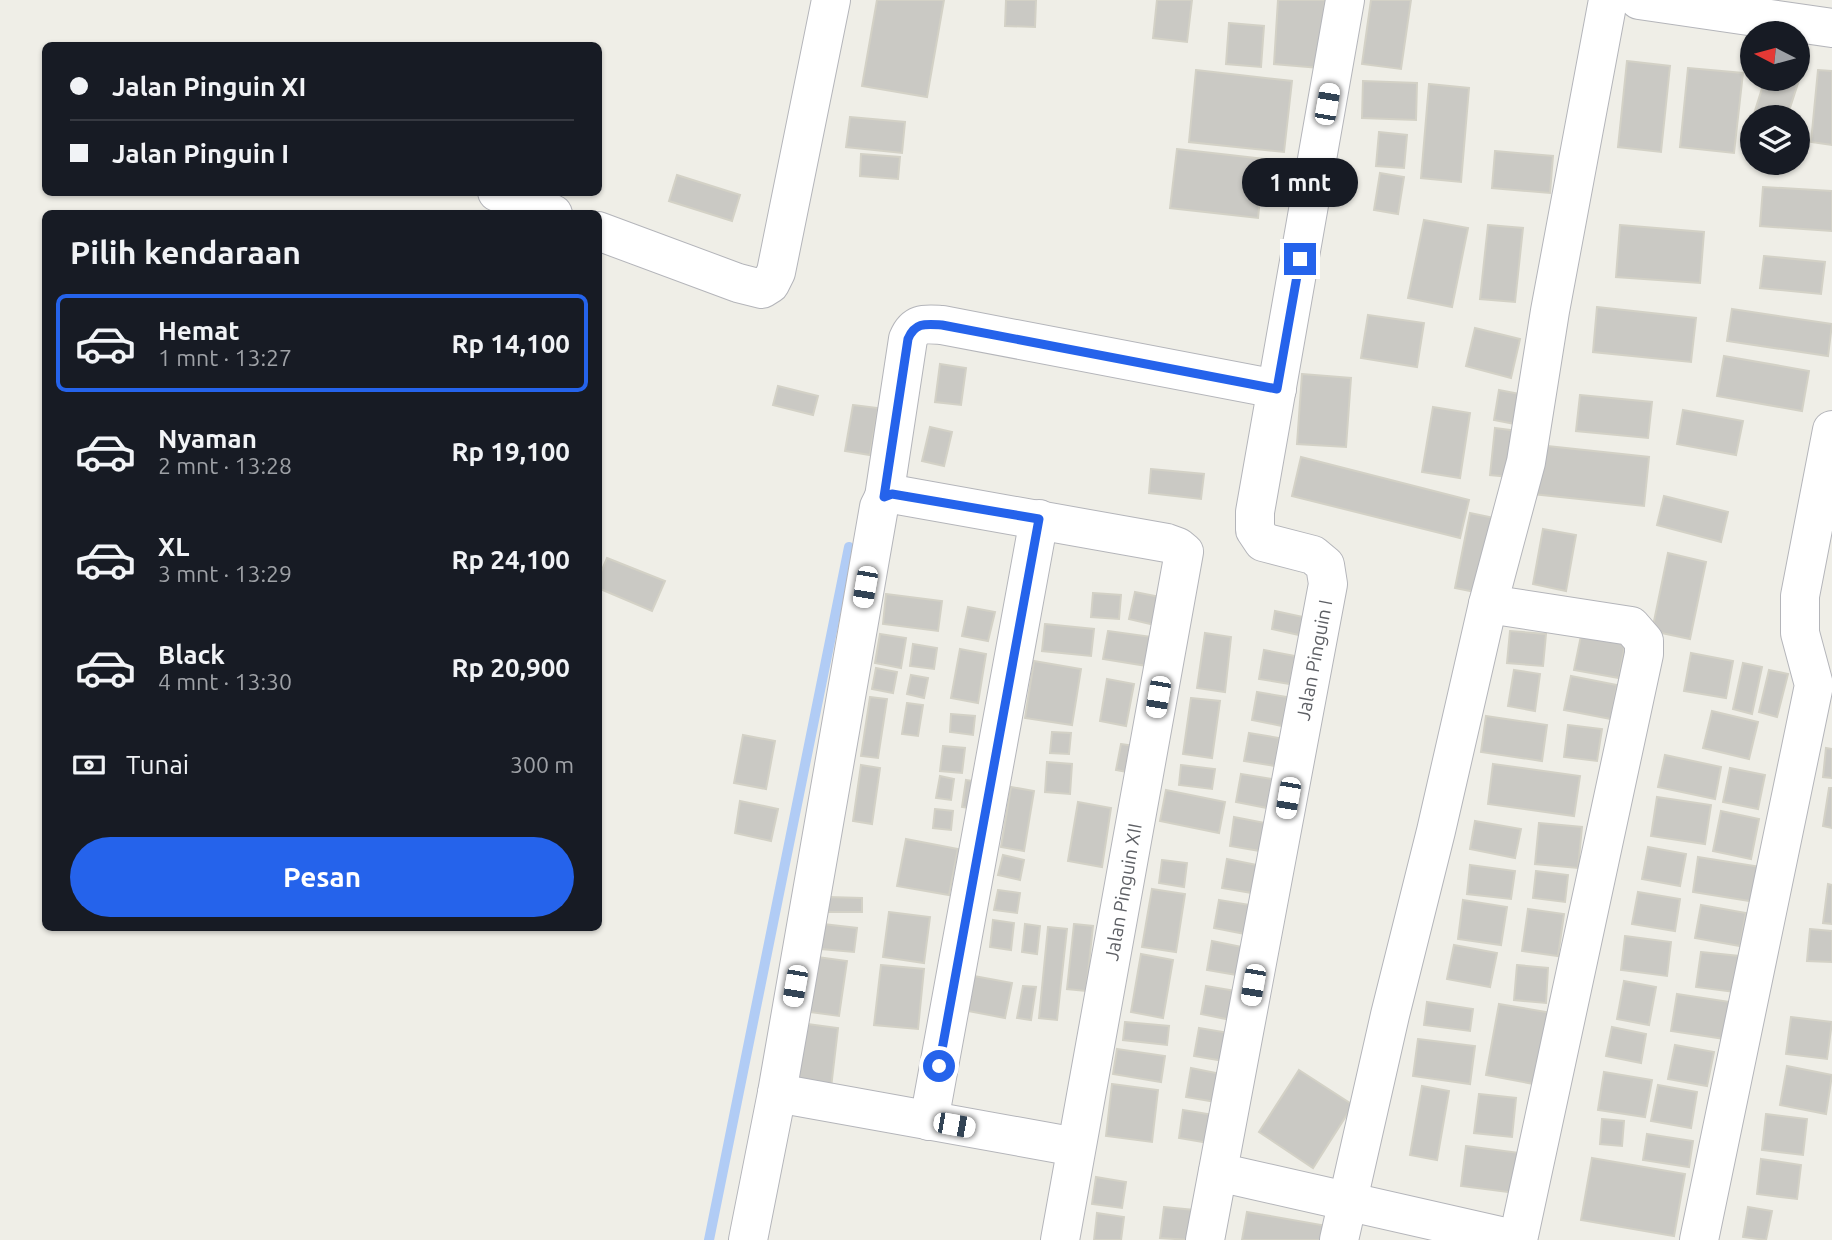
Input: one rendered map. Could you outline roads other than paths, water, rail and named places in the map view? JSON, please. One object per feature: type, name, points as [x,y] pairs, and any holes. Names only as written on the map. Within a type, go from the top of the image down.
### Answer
[{"type":"street","points":[[602,232],[737,283],[762,289],[770,284],[776,272],[831,0]]},
{"type":"street","name":"Jalan Pinguin I","points":[[1205,1240],[1328,584],[1325,565],[1313,555],[1263,542],[1255,530],[1255,512],[1345,0]]},
{"type":"street","points":[[1339,1240],[1488,604],[1526,462],[1555,284],[1608,0]]},
{"type":"street","points":[[1661,1],[1832,28]]},
{"type":"street","points":[[507,196],[543,210]]},
{"type":"street","points":[[748,1240],[777,1093],[878,507],[884,497],[908,339],[912,330],[922,324],[942,325],[1277,389]]},
{"type":"street","points":[[1699,1240],[1823,687],[1800,633],[1800,596],[1832,430]]},
{"type":"street","points":[[884,497],[892,494],[1039,519],[929,1121]]},
{"type":"street","name":"Jalan Pinguin XII","points":[[1039,519],[1178,547],[1184,552],[1060,1240]]},
{"type":"street","points":[[1218,1172],[1518,1240],[1644,654],[1644,641],[1631,626],[1488,604]]},
{"type":"street","points":[[777,1093],[1076,1147]]},
{"type":"waterway","points":[[709,1240],[849,547]]}]
